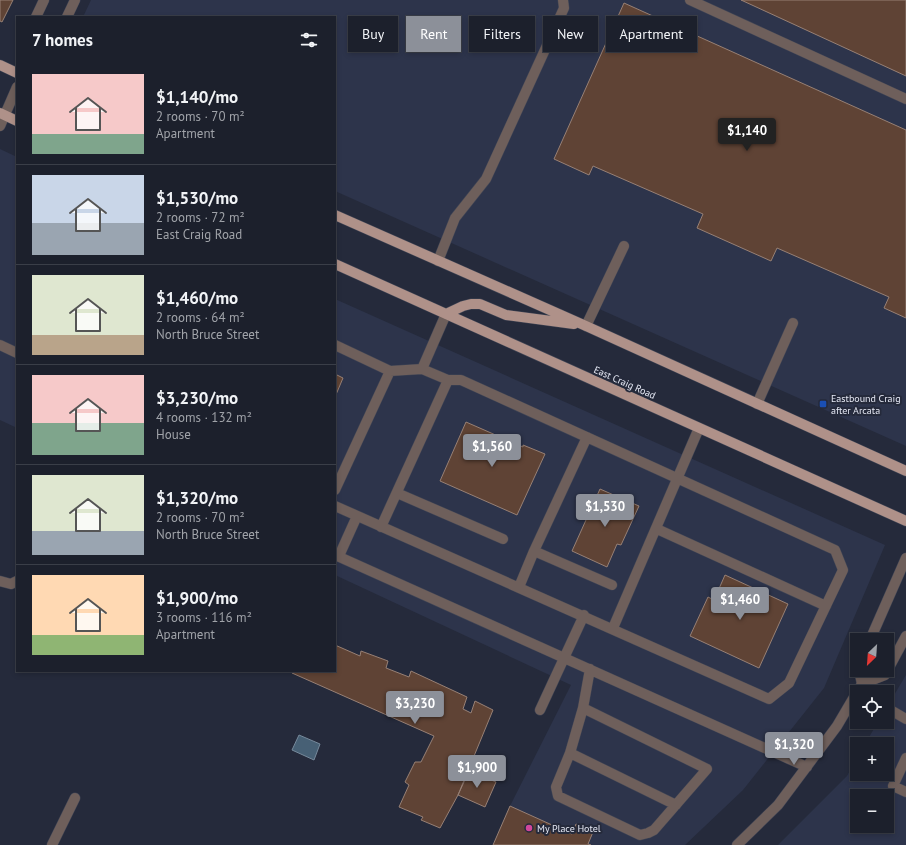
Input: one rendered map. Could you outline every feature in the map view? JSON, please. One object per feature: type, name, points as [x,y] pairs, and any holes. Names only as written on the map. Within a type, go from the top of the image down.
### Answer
[{"type":"main road","points":[[0,65],[16,73]]},
{"type":"main road","points":[[2,114],[16,121]]},
{"type":"main road","points":[[336,215],[586,326],[906,471]]},
{"type":"main road","name":"East Craig Road","points":[[336,264],[906,521]]},
{"type":"main road","points":[[446,314],[463,306],[480,304],[506,315],[586,326]]},
{"type":"street","points":[[36,16],[44,0]]},
{"type":"street","points":[[67,16],[75,0]]},
{"type":"street","points":[[438,261],[454,218],[486,179],[564,8],[563,0]]},
{"type":"street","points":[[690,0],[906,99]]},
{"type":"street","points":[[0,126],[2,114],[16,89]]},
{"type":"street","points":[[586,326],[624,246]]},
{"type":"street","points":[[422,369],[446,314]]},
{"type":"street","points":[[757,404],[793,323]]},
{"type":"street","points":[[0,345],[16,353]]},
{"type":"street","points":[[336,345],[390,371],[422,369],[448,380],[461,380],[835,550],[843,570],[789,683],[769,698],[336,506]]},
{"type":"street","points":[[336,488],[390,371]]},
{"type":"street","points":[[381,526],[448,380]]},
{"type":"street","points":[[613,628],[657,529],[699,428]]},
{"type":"street","points":[[519,587],[586,437]]},
{"type":"street","points":[[396,493],[503,539]]},
{"type":"street","points":[[357,516],[337,555],[807,767]]},
{"type":"street","points":[[657,529],[826,606]]},
{"type":"street","points":[[534,551],[612,585]]},
{"type":"street","points":[[873,633],[906,558]]},
{"type":"street","points":[[0,581],[11,584],[16,582]]},
{"type":"street","points":[[540,710],[584,616]]},
{"type":"street","points":[[868,685],[885,675],[906,636]]},
{"type":"street","points":[[583,708],[707,769],[654,830],[648,833],[640,834],[558,796],[556,787],[570,753],[583,708],[590,669]]},
{"type":"street","points":[[738,845],[778,805],[837,726],[850,704]]},
{"type":"street","points":[[894,712],[906,719]]},
{"type":"street","points":[[570,753],[676,805]]},
{"type":"street","points":[[906,758],[893,786],[906,792]]},
{"type":"street","points":[[52,845],[75,798]]},
{"type":"shaded area","points":[[91,0],[906,0],[906,446],[336,191],[336,16],[83,16]]},
{"type":"shaded area","points":[[0,149],[16,157],[16,428],[0,420]]},
{"type":"shaded area","points":[[336,299],[885,545],[824,688],[743,790],[685,845],[493,845],[510,806],[571,685],[336,575]]},
{"type":"shaded area","points":[[906,675],[906,845],[778,845],[847,776],[850,771],[850,781],[894,781],[894,737],[869,737],[874,729],[894,729],[894,695]]},
{"type":"shaded area","points":[[299,735],[320,744],[314,760],[292,750]]},
{"type":"building","points":[[0,0],[13,0],[2,22],[0,21]]},
{"type":"building","points":[[741,0],[906,0],[906,76]]},
{"type":"building","points":[[624,3],[653,16],[618,16]]},
{"type":"building","points":[[697,36],[906,130],[906,318],[884,308],[889,297],[777,248],[771,261],[697,228],[703,214],[593,166],[589,175],[554,159],[606,43],[606,52],[697,52]]},
{"type":"building","points":[[336,374],[343,378],[336,395]]},
{"type":"building","points":[[466,422],[523,447],[523,445],[545,454],[517,515],[440,481]]},
{"type":"building","points":[[600,489],[639,506],[621,545],[617,544],[607,567],[572,551]]},
{"type":"building","points":[[725,575],[788,604],[759,668],[690,636],[708,597],[714,600]]},
{"type":"building","points":[[336,645],[360,656],[361,651],[388,661],[386,668],[409,677],[411,671],[467,697],[463,709],[471,713],[475,701],[493,710],[458,795],[440,828],[421,820],[423,817],[399,807],[409,785],[405,782],[415,762],[421,762],[434,736],[292,673],[336,672]]},
{"type":"building","points":[[469,771],[496,782],[485,807],[458,795]]},
{"type":"building","name":"My Place Hotel","points":[[510,806],[572,834],[576,824],[593,832],[588,844],[591,845],[493,845]]},
{"type":"place","name":"Eastbound Craig after Arcata","points":[[823,404]]},
{"type":"place","name":"My Place Hotel","points":[[529,828]]}]
